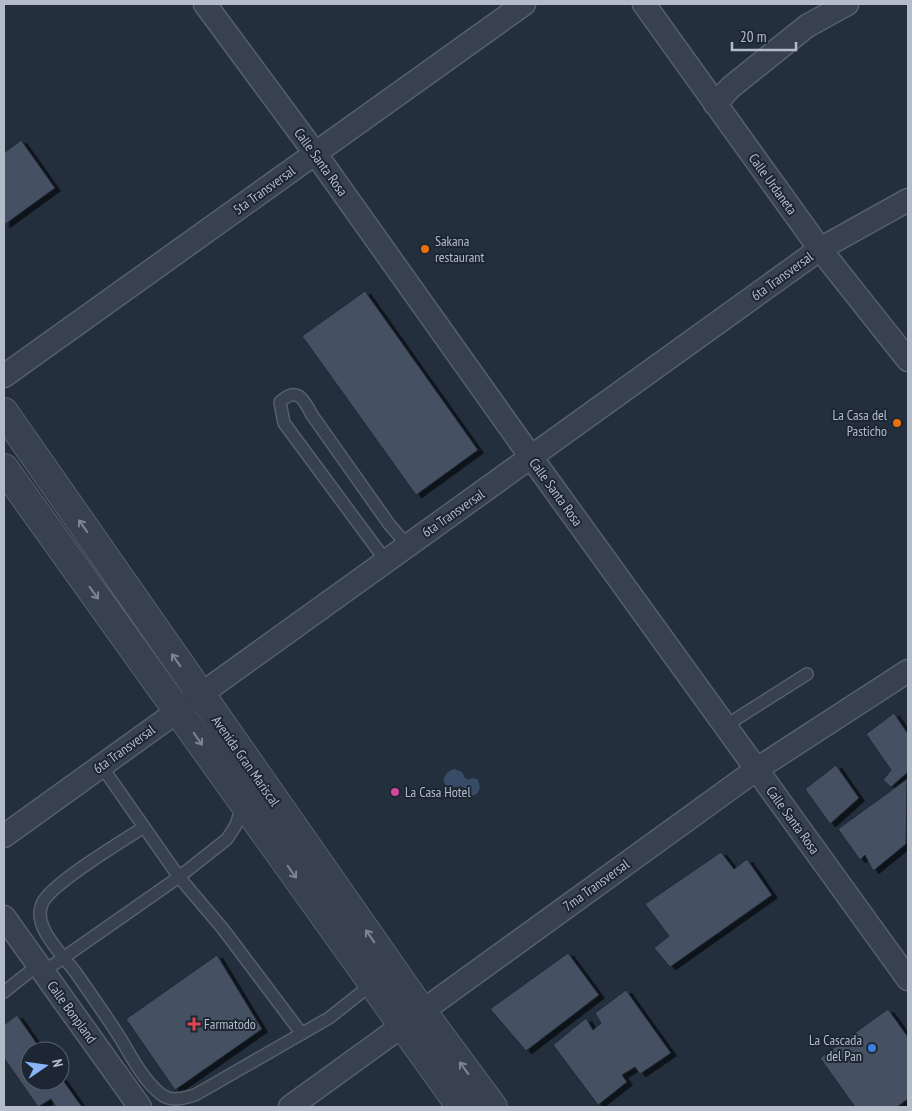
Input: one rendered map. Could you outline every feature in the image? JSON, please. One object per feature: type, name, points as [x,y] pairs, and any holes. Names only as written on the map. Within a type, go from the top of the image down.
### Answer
[{"type":"street","name":"Calle Santa Rosa","points":[[205,4],[315,153],[531,457],[908,979]]},
{"type":"street","name":"5ta Transversal","points":[[4,376],[524,4]]},
{"type":"street","name":"Calle Urdaneta","points":[[644,4],[820,249],[908,360]]},
{"type":"street","points":[[715,104],[731,87],[807,26],[846,4]]},
{"type":"street","name":"6ta Transversal","points":[[4,836],[820,249],[908,200]]},
{"type":"street","name":"Avenida Gran Mariscal","points":[[4,412],[200,695],[412,1019],[461,1107]]},
{"type":"street","name":"Avenida Gran Mariscal","points":[[4,468],[372,984],[412,1019],[493,1107]]},
{"type":"street","name":"7ma Transversal","points":[[290,1107],[757,770],[908,671]]},
{"type":"street","name":"Calle Bonpland","points":[[4,917],[140,1107]]},
{"type":"lane","points":[[386,561],[284,423],[280,402],[286,396],[294,394],[304,399],[312,415],[389,524],[407,545]]},
{"type":"lane","points":[[725,726],[807,674]]},
{"type":"lane","points":[[100,767],[179,877],[223,929],[302,1034]]},
{"type":"lane","points":[[4,992],[41,968],[65,957],[179,877],[227,839],[236,825],[243,802]]},
{"type":"lane","points":[[144,828],[97,858],[48,893],[41,906],[40,917],[43,928],[51,941],[65,957],[138,1067],[163,1096],[180,1099],[195,1095],[328,1018],[372,984]]},
{"type":"water","points":[[454,769],[462,772],[465,778],[469,780],[472,778],[477,779],[480,786],[478,793],[473,796],[469,795],[463,787],[452,787],[444,783],[444,777]]},
{"type":"building","points":[[21,140],[55,188],[4,225],[4,153]]},
{"type":"building","points":[[365,291],[478,450],[416,495],[302,336]]},
{"type":"building","points":[[894,713],[908,734],[908,772],[891,787],[883,780],[891,770],[866,734]]},
{"type":"building","points":[[836,765],[859,798],[830,824],[805,789]]},
{"type":"building","points":[[907,779],[906,844],[873,871],[865,855],[860,860],[838,829]]},
{"type":"building","points":[[721,852],[734,869],[747,859],[772,895],[670,967],[654,948],[669,936],[645,904]]},
{"type":"building","points":[[568,953],[599,995],[526,1051],[490,1009]]},
{"type":"building","name":"Farmatodo","points":[[217,955],[262,1029],[175,1090],[126,1019]]},
{"type":"building","points":[[626,990],[671,1053],[640,1074],[635,1067],[622,1075],[627,1082],[598,1105],[553,1045],[586,1018],[593,1030],[601,1023],[595,1013]]},
{"type":"building","name":"La Cascada del Pan","points":[[888,1009],[908,1037],[908,1099],[897,1107],[855,1107],[820,1058]]},
{"type":"building","points":[[17,1015],[35,1041],[20,1041],[20,1081],[4,1058],[4,1025]]},
{"type":"building","points":[[70,1090],[82,1107],[56,1107],[51,1099],[38,1107],[27,1091]]},
{"type":"place","name":"Sakana restaurant","points":[[425,249]]},
{"type":"place","name":"La Casa del Pasticho","points":[[897,423]]},
{"type":"place","name":"La Casa Hotel","points":[[395,792]]},
{"type":"place","name":"Farmatodo","points":[[194,1024]]},
{"type":"place","name":"La Cascada del Pan","points":[[872,1048]]}]
